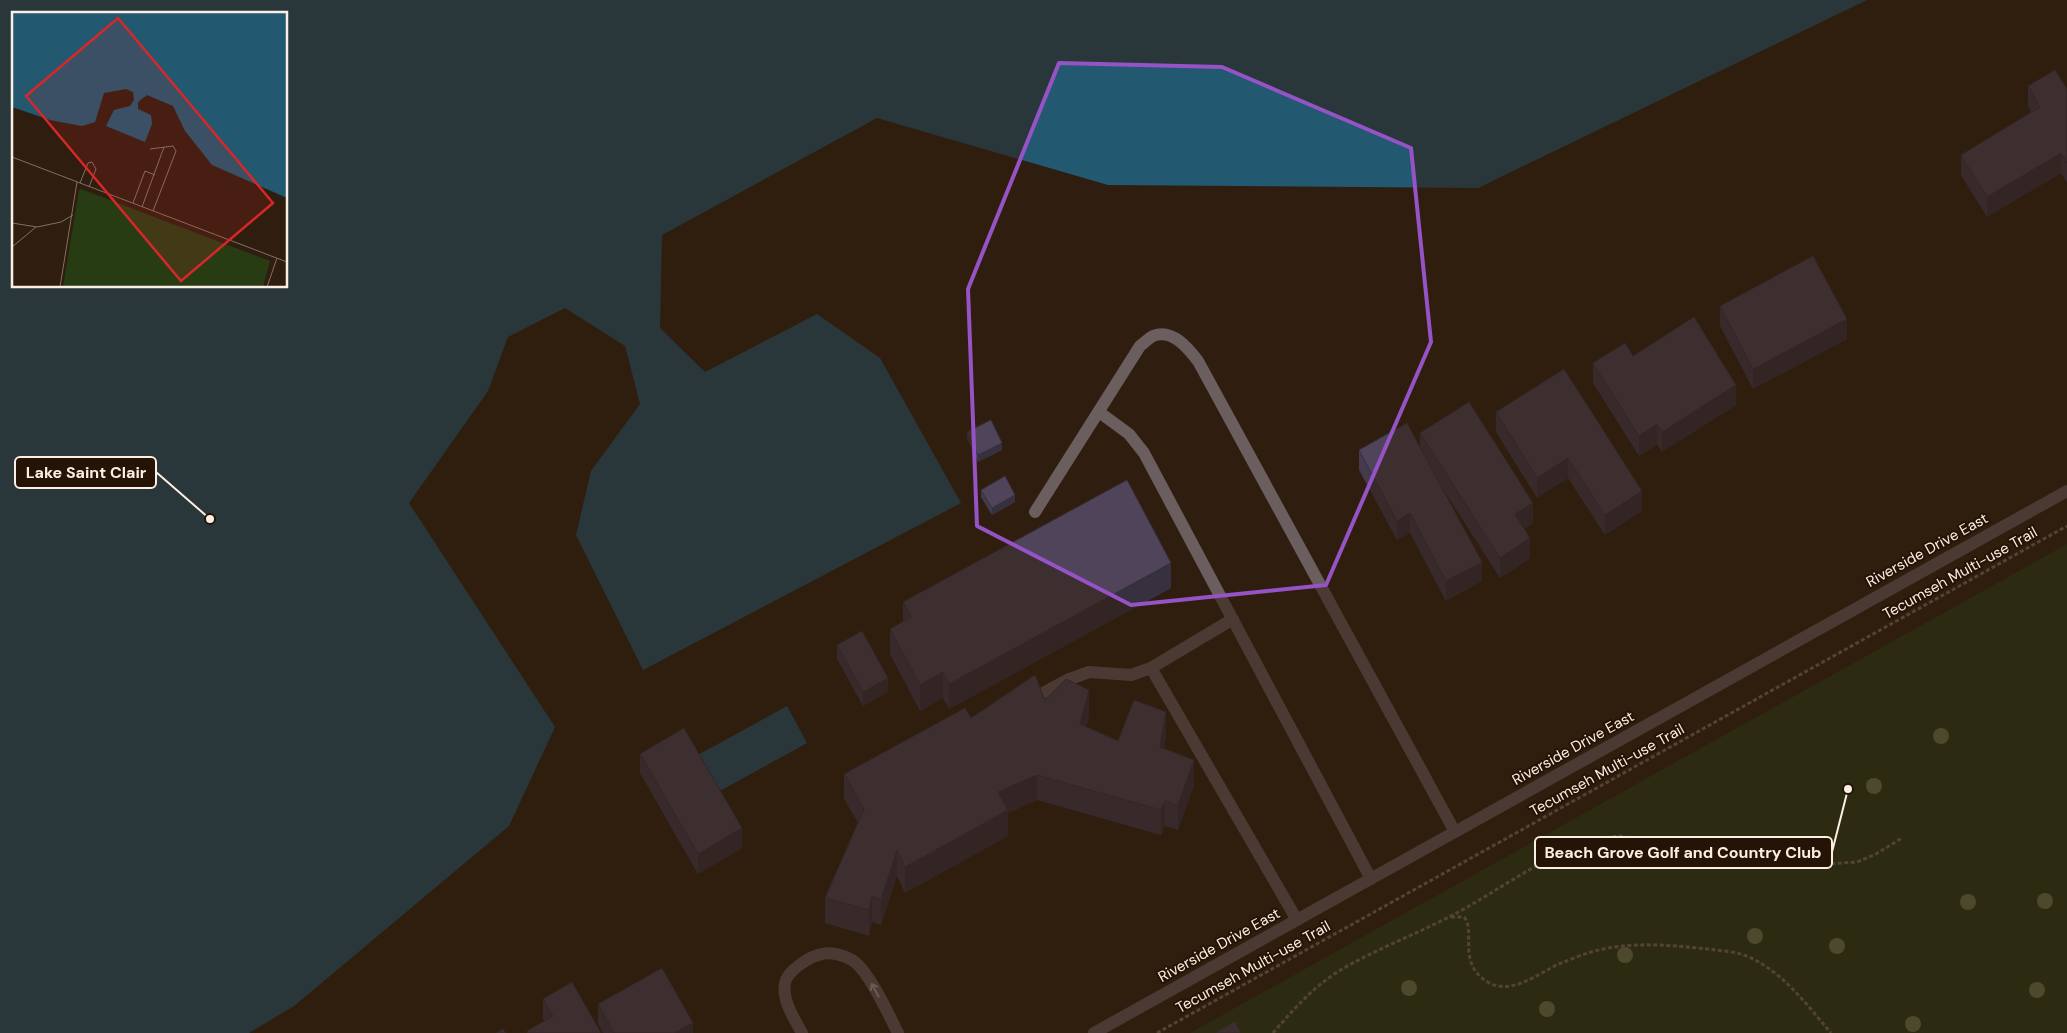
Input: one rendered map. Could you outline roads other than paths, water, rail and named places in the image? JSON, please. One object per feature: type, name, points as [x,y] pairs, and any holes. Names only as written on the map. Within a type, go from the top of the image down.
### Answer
[{"type":"street","points":[[1035,512],[1140,346],[1154,336],[1171,335],[1188,347],[1198,361],[1455,832]]},
{"type":"street","points":[[1099,412],[1129,434],[1144,453],[1371,878]]},
{"type":"street","name":"Riverside Drive East","points":[[1094,1033],[2067,491]]},
{"type":"street","points":[[1043,693],[1067,680],[1089,672],[1131,675],[1151,668],[1233,619]]},
{"type":"street","points":[[1151,668],[1296,920]]},
{"type":"street","points":[[802,1033],[785,996],[785,982],[788,974],[799,965],[822,954],[838,955],[853,960],[865,972],[898,1033]]},
{"type":"water","points":[[0,0],[1867,0],[1478,188],[1108,185],[877,118],[662,235],[660,328],[705,372],[817,314],[880,358],[961,503],[643,670],[576,535],[591,471],[640,404],[625,346],[565,308],[508,337],[488,391],[409,503],[555,727],[509,826],[294,1006],[249,1033],[0,1033]]},
{"type":"water","points":[[787,706],[807,743],[718,792],[696,756]]},
{"type":"place","name":"Lake Saint Clair","points":[[210,519]]},
{"type":"place","name":"Beach Grove Golf and Country Club","points":[[1848,789]]}]
